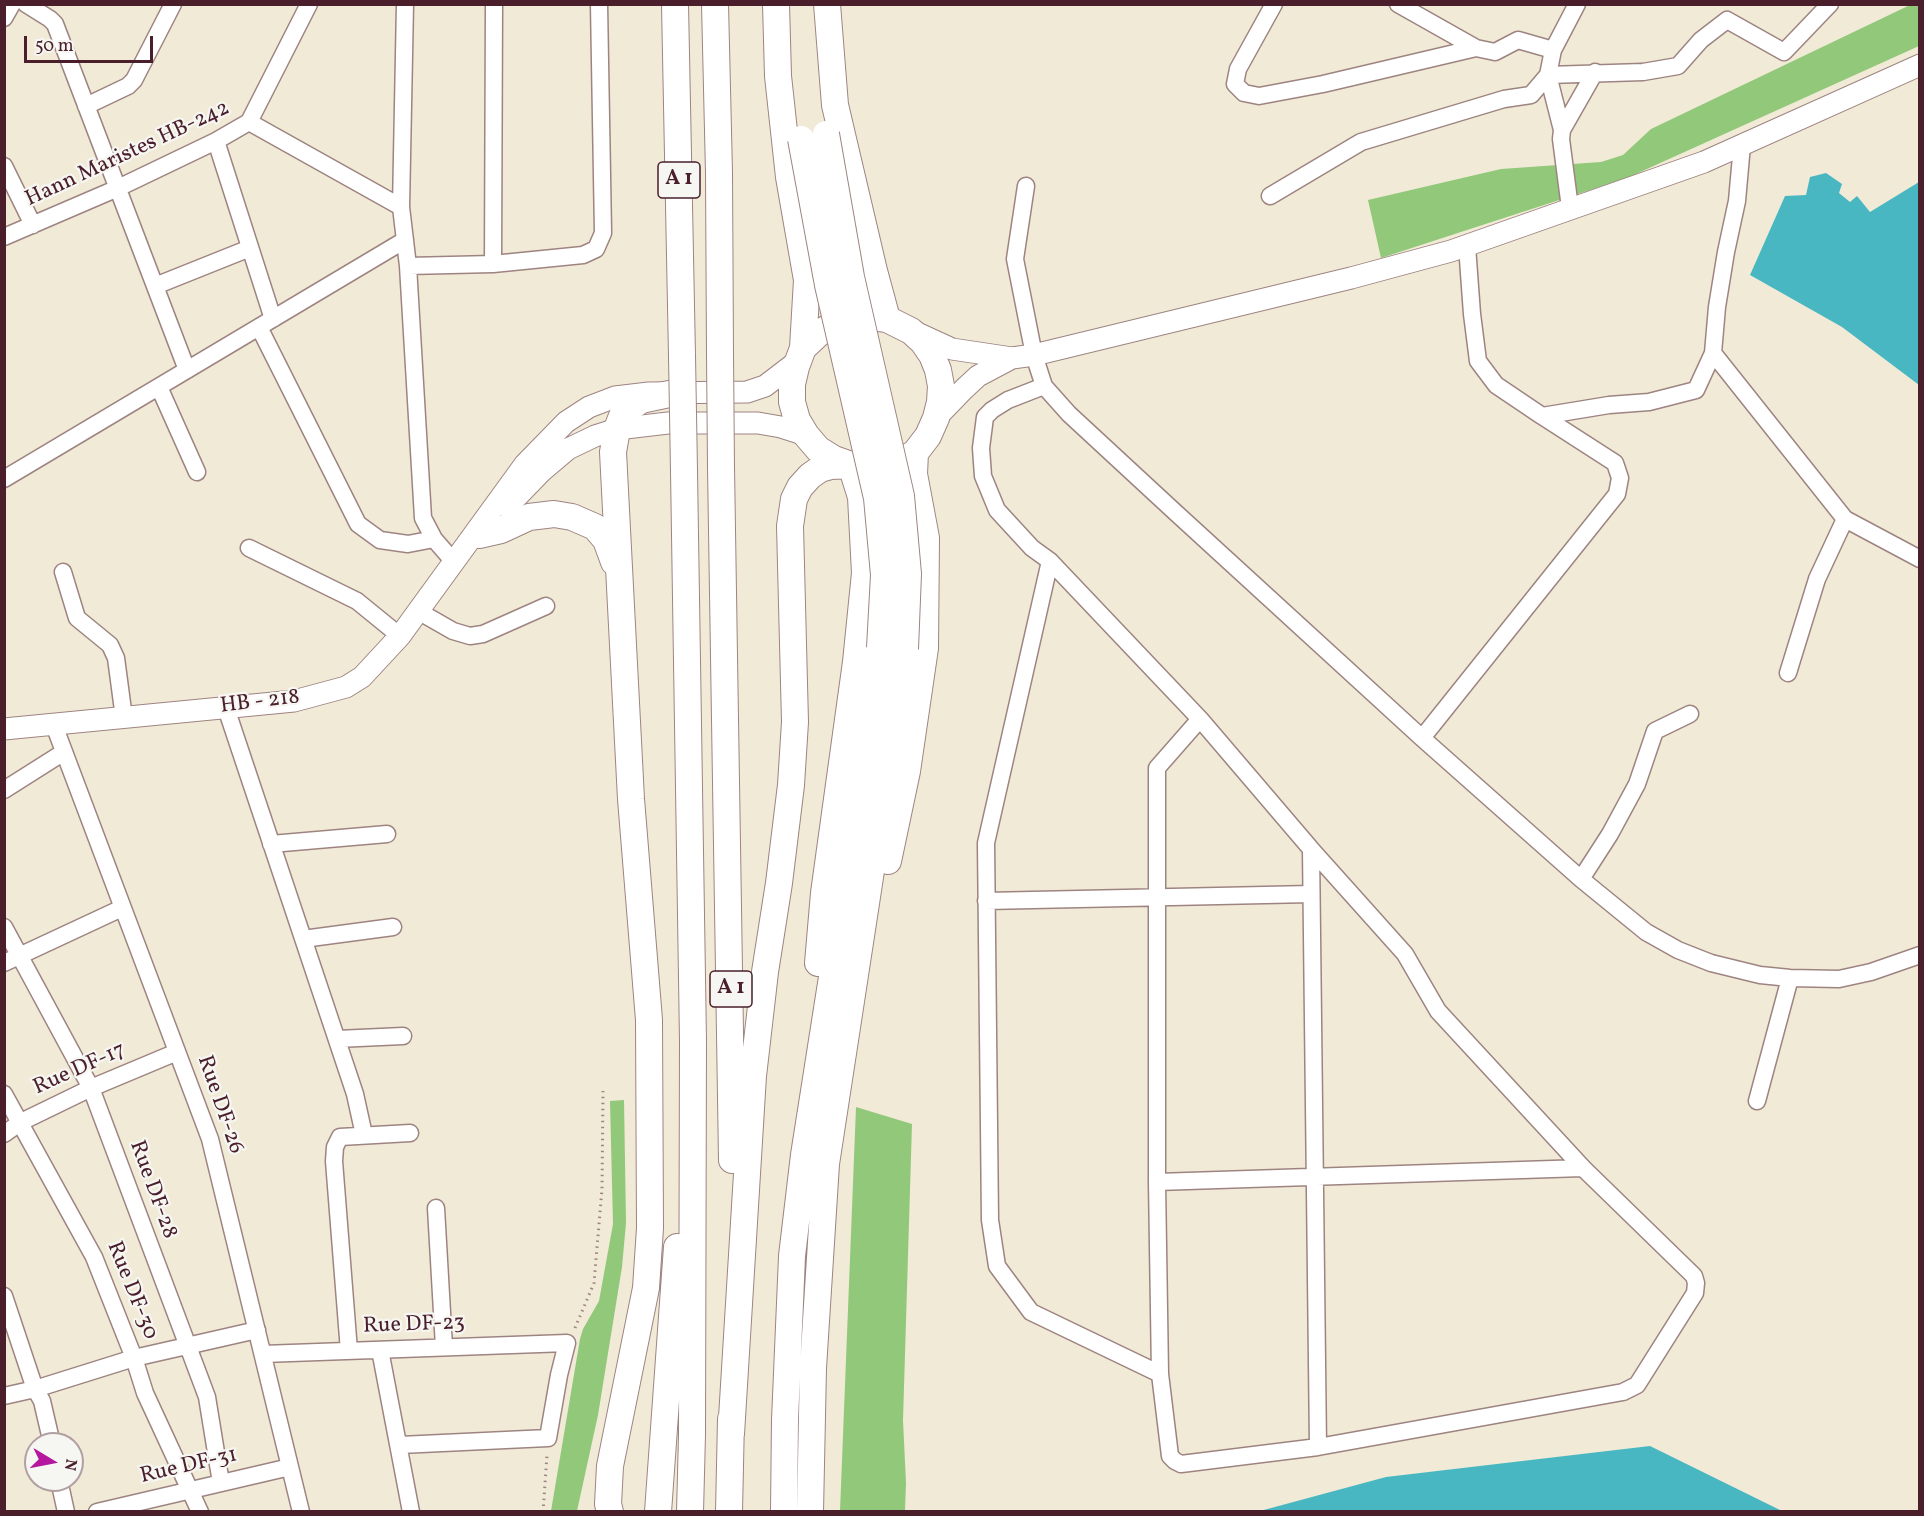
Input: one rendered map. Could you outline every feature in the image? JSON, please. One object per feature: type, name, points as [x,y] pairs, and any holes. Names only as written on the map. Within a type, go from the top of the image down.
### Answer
[{"type":"highway","name":"A 1","points":[[675,4],[693,1041],[690,1512]]},
{"type":"highway","name":"A 1","points":[[715,4],[732,1101],[729,1512]]},
{"type":"highway","points":[[776,4],[778,76],[785,143],[807,280],[801,354],[792,384],[792,402],[797,420],[818,449],[834,459],[851,465]]},
{"type":"highway","points":[[790,4],[801,139],[828,285],[877,498],[892,649]]},
{"type":"highway","points":[[814,4],[826,134],[850,277],[901,496],[908,574],[835,958],[815,1160]]},
{"type":"highway","points":[[827,4],[835,105],[887,319]]},
{"type":"highway","points":[[731,1434],[753,1076],[791,785],[795,722],[790,526],[794,500],[800,487],[820,469],[898,462],[915,453],[928,436],[940,402],[941,386],[932,355],[911,331],[887,319],[864,316],[840,321],[819,333],[801,354]]},
{"type":"highway","points":[[610,1512],[608,1504],[610,1466],[646,1287],[650,1228],[649,1020],[631,799],[613,452],[622,416],[641,400],[674,393]]},
{"type":"highway","points":[[784,1512],[785,1420],[792,1256],[907,771],[925,648],[926,538],[914,474],[915,453]]},
{"type":"highway","points":[[810,1512],[815,1160],[824,893],[865,573],[861,497],[851,465]]},
{"type":"highway","points":[[480,535],[501,530],[529,518],[554,514],[572,517],[595,527],[606,540],[613,559],[621,600]]},
{"type":"highway","points":[[658,1512],[693,1041]]},
{"type":"main road","points":[[911,331],[952,349],[1012,358],[1034,355],[1351,278],[1467,246],[1704,162],[1920,65]]},
{"type":"main road","points":[[455,560],[525,464],[566,422],[589,407],[615,397],[649,393],[747,392],[765,386],[801,354]]},
{"type":"main road","points":[[936,418],[978,376],[1012,358]]},
{"type":"main road","points":[[455,560],[542,471],[568,449],[595,436],[617,429],[668,423],[758,423],[782,427],[806,435]]},
{"type":"main road","name":"HB - 218","points":[[4,729],[294,701],[346,687],[362,677],[400,636],[455,560]]},
{"type":"street","points":[[4,18],[12,4]]},
{"type":"street","points":[[26,4],[55,24],[187,370]]},
{"type":"street","points":[[86,106],[128,86],[134,80],[173,4]]},
{"type":"street","name":"Hann Maristes HB-242","points":[[4,237],[118,188],[216,141],[249,122],[309,4]]},
{"type":"street","points":[[405,4],[401,207],[408,266],[423,518],[434,539],[455,560]]},
{"type":"street","points":[[493,264],[494,4]]},
{"type":"street","points":[[408,266],[493,264],[583,255],[596,249],[603,233],[599,4]]},
{"type":"street","points":[[1274,4],[1238,69],[1235,84],[1244,93],[1259,96],[1323,84],[1476,48]]},
{"type":"street","points":[[1570,208],[1561,139],[1562,130],[1548,75],[1553,50],[1577,4]]},
{"type":"street","points":[[1270,196],[1361,142],[1504,99],[1531,95],[1548,75],[1643,72],[1678,66],[1701,40],[1727,20],[1784,52],[1830,4]]},
{"type":"street","points":[[1402,6],[1476,48],[1495,52],[1518,40],[1553,50]]},
{"type":"street","points":[[1562,130],[1595,72]]},
{"type":"street","points":[[249,122],[401,207]]},
{"type":"street","points":[[216,141],[250,248],[266,323],[358,524],[380,540],[408,544],[434,539]]},
{"type":"street","points":[[1542,416],[1610,405],[1649,402],[1695,390],[1713,353],[1720,285],[1737,201],[1742,145]]},
{"type":"street","points":[[4,166],[33,225]]},
{"type":"street","points":[[1026,186],[1015,258],[1034,355],[1044,386],[1068,414],[1422,738],[1581,879],[1646,932],[1678,950],[1711,963],[1750,973],[1790,978],[1839,979],[1871,972],[1920,955]]},
{"type":"street","points":[[4,479],[405,240]]},
{"type":"street","points":[[1422,738],[1617,494],[1620,478],[1615,463],[1496,385],[1478,361],[1467,246]]},
{"type":"street","points":[[155,286],[250,248]]},
{"type":"street","points":[[1713,353],[1845,519],[1920,560]]},
{"type":"street","points":[[1044,386],[1008,400],[985,417],[981,448],[983,476],[997,510],[1032,548],[1050,561],[1200,719],[1311,849],[1405,954],[1437,1011],[1582,1168],[1694,1276],[1695,1293],[1638,1385],[1623,1392],[1317,1447],[1181,1464],[1170,1456],[1160,1374],[1156,1182],[1157,768],[1200,719]]},
{"type":"street","points":[[159,387],[197,472]]},
{"type":"street","points":[[1788,673],[1817,579],[1845,519]]},
{"type":"street","points":[[249,548],[357,601],[400,636]]},
{"type":"street","points":[[1050,561],[986,843],[990,1220],[997,1266],[1031,1312],[1160,1374]]},
{"type":"street","points":[[63,572],[77,618],[110,645],[116,658],[124,718]]},
{"type":"street","points":[[418,611],[453,631],[470,636],[483,634],[546,606]]},
{"type":"street","points":[[226,708],[355,1094],[364,1135]]},
{"type":"street","points":[[1581,879],[1610,834],[1637,784],[1655,731],[1690,714]]},
{"type":"street","name":"Rue DF-26","points":[[54,725],[210,1139],[301,1512]]},
{"type":"street","points":[[4,790],[64,752]]},
{"type":"street","points":[[271,844],[387,834]]},
{"type":"street","points":[[1311,849],[1317,1447]]},
{"type":"street","points":[[986,901],[1311,894]]},
{"type":"street","points":[[12,960],[122,909]]},
{"type":"street","name":"Rue DF-28","points":[[4,927],[12,960],[90,1088],[207,1397],[221,1482]]},
{"type":"street","points":[[303,939],[393,927]]},
{"type":"street","points":[[1757,1101],[1790,978]]},
{"type":"street","points":[[337,1039],[403,1036]]},
{"type":"street","name":"Rue DF-17","points":[[4,1134],[21,1122],[90,1088],[177,1052]]},
{"type":"street","name":"Rue DF-30","points":[[4,1094],[94,1257],[134,1358],[145,1393],[200,1512]]},
{"type":"street","points":[[349,1351],[334,1161],[335,1147],[340,1137],[410,1133]]},
{"type":"street","points":[[1156,1182],[1582,1168]]},
{"type":"street","points":[[436,1208],[444,1347]]},
{"type":"street","points":[[4,1296],[35,1389],[42,1401],[48,1432]]},
{"type":"street","points":[[4,1396],[35,1389],[134,1358],[257,1330]]},
{"type":"street","points":[[400,1445],[548,1438],[567,1343]]},
{"type":"street","name":"Rue DF-23","points":[[263,1354],[567,1343]]},
{"type":"street","points":[[380,1350],[411,1512]]},
{"type":"street","name":"Rue DF-31","points":[[97,1512],[290,1467]]},
{"type":"street","points":[[62,1492],[66,1512]]},
{"type":"path","points":[[567,1343],[594,1283],[602,1189],[603,1091]]},
{"type":"path","points":[[543,1512],[548,1438]]},
{"type":"green space","points":[[1910,5],[1919,5],[1919,46],[1627,178],[1381,258],[1368,200],[1501,169],[1601,162],[1623,155],[1651,129]]},
{"type":"green space","points":[[624,1100],[626,1223],[622,1267],[598,1415],[577,1511],[551,1511],[580,1339],[599,1301],[613,1224],[610,1101]]},
{"type":"green space","points":[[856,1107],[912,1124],[903,1420],[905,1511],[840,1511]]},
{"type":"water","points":[[1826,173],[1842,184],[1839,193],[1850,202],[1857,196],[1870,212],[1919,182],[1919,385],[1842,327],[1750,275],[1785,196],[1806,195],[1810,177]]},
{"type":"water","points":[[1650,1446],[1782,1511],[1260,1511],[1386,1477]]}]
